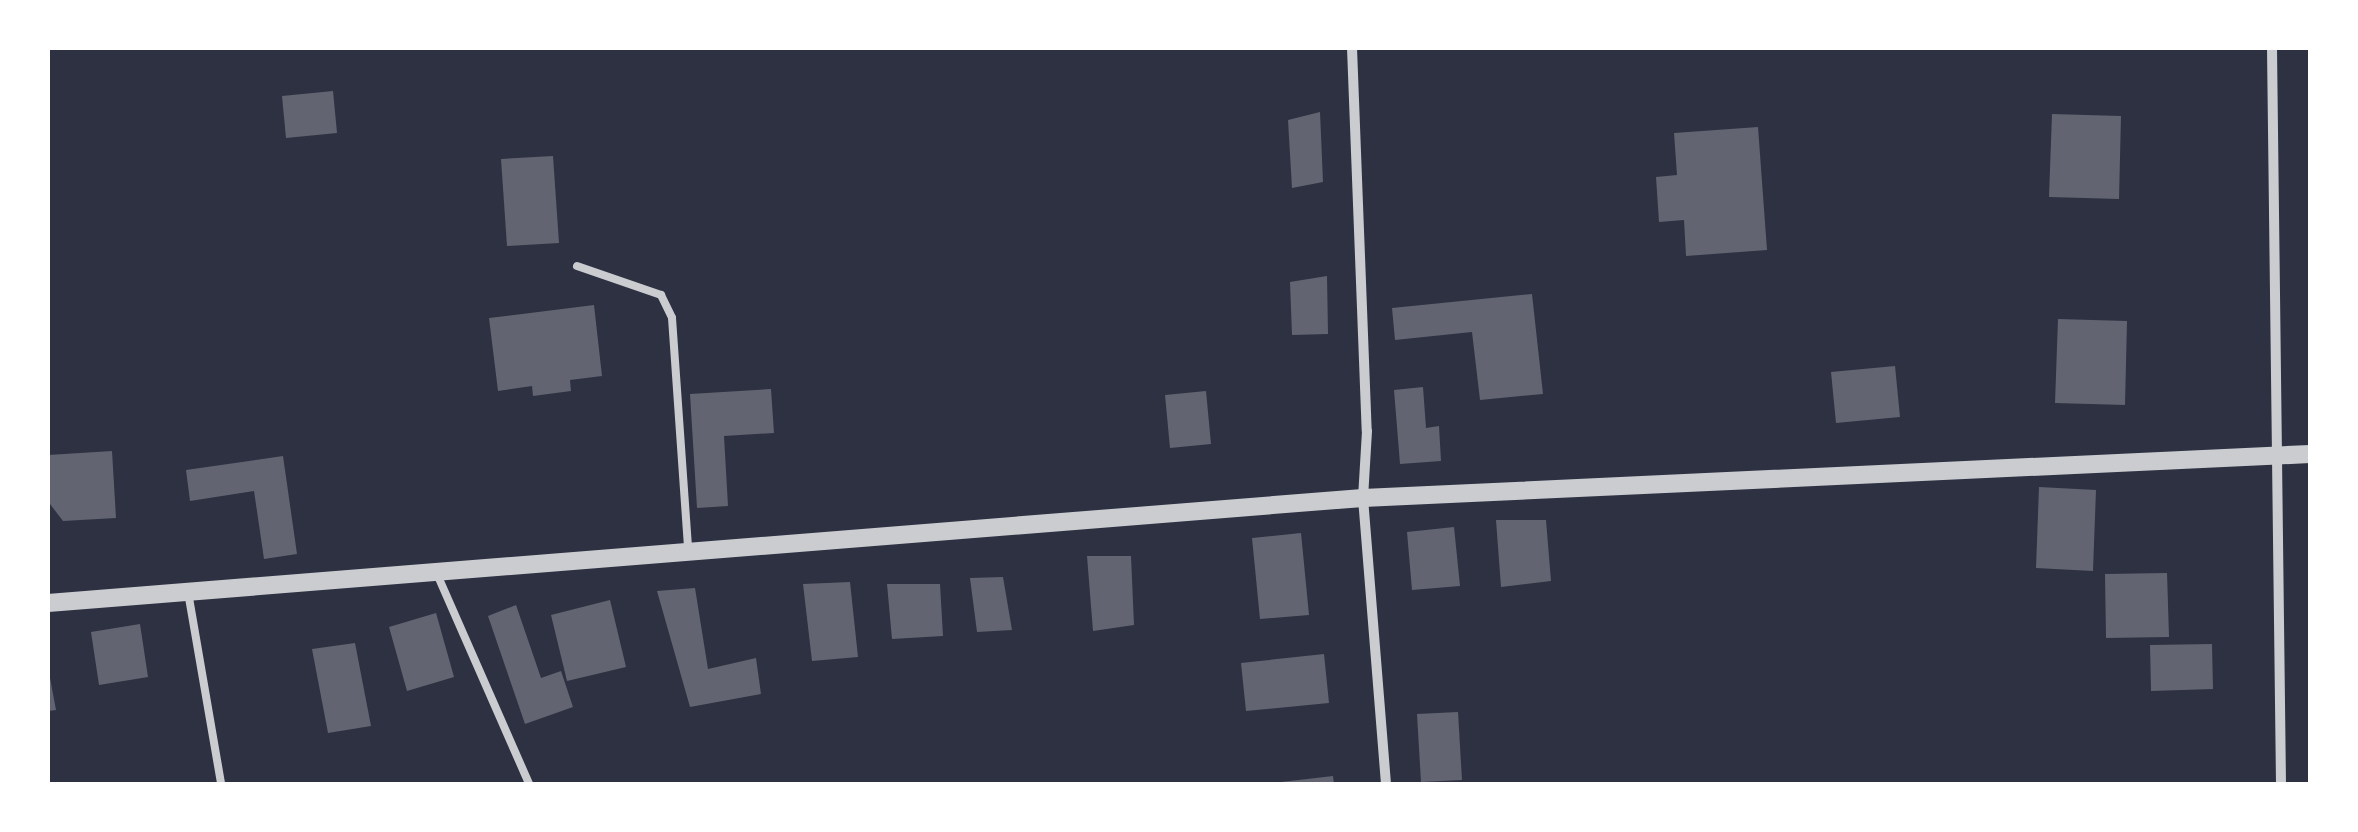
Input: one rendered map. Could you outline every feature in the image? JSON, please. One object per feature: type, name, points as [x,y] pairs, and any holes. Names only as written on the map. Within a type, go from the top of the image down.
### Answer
[{"type":"street","points":[[1352,48],[1367,430],[1363,498],[1386,784]]},
{"type":"street","points":[[2272,48],[2281,784]]},
{"type":"street","points":[[48,603],[1363,498],[2310,454]]},
{"type":"lane","points":[[577,266],[661,295],[672,318],[688,553]]},
{"type":"lane","points":[[437,574],[529,784]]},
{"type":"lane","points":[[188,592],[221,784]]},
{"type":"building","points":[[333,91],[337,133],[286,138],[282,96]]},
{"type":"building","points":[[1320,112],[1323,182],[1292,188],[1288,120]]},
{"type":"building","points":[[2052,114],[2121,116],[2119,199],[2049,197]]},
{"type":"building","points":[[1758,127],[1767,250],[1686,256],[1684,220],[1659,222],[1656,177],[1677,175],[1674,133]]},
{"type":"building","points":[[553,156],[559,243],[507,246],[501,159]]},
{"type":"building","points":[[1327,276],[1328,334],[1292,335],[1290,282]]},
{"type":"building","points":[[1532,294],[1543,394],[1480,400],[1472,332],[1395,340],[1392,308]]},
{"type":"building","points":[[594,305],[602,376],[570,380],[571,391],[533,396],[532,386],[498,391],[489,318]]},
{"type":"building","points":[[2058,319],[2127,321],[2125,405],[2055,403]]},
{"type":"building","points":[[1895,366],[1900,417],[1836,423],[1831,372]]},
{"type":"building","points":[[1423,387],[1426,428],[1439,426],[1441,461],[1400,464],[1394,390]]},
{"type":"building","points":[[771,389],[774,433],[724,436],[728,506],[697,508],[690,394]]},
{"type":"building","points":[[1206,391],[1211,444],[1170,448],[1165,395]]},
{"type":"building","points":[[112,451],[116,518],[63,521],[50,504],[48,455]]},
{"type":"building","points":[[283,456],[297,554],[264,559],[254,491],[190,501],[186,470]]},
{"type":"building","points":[[2039,487],[2096,490],[2093,571],[2036,568]]},
{"type":"building","points":[[1496,520],[1546,520],[1551,581],[1501,587]]},
{"type":"building","points":[[1454,527],[1460,586],[1412,590],[1407,532]]},
{"type":"building","points":[[1301,533],[1309,615],[1260,619],[1252,538]]},
{"type":"building","points":[[1087,556],[1131,556],[1134,625],[1093,631]]},
{"type":"building","points":[[2167,573],[2169,637],[2106,638],[2105,574]]},
{"type":"building","points":[[1003,577],[1012,630],[977,632],[970,578]]},
{"type":"building","points":[[850,582],[858,657],[812,661],[803,584]]},
{"type":"building","points":[[887,584],[940,584],[943,636],[892,639]]},
{"type":"building","points":[[695,588],[708,669],[756,658],[761,694],[690,707],[657,591]]},
{"type":"building","points":[[610,600],[626,667],[567,681],[551,615]]},
{"type":"building","points":[[516,605],[541,678],[561,671],[573,707],[525,724],[488,616]]},
{"type":"building","points":[[436,613],[454,677],[407,691],[389,627]]},
{"type":"building","points":[[140,624],[148,677],[99,685],[91,632]]},
{"type":"building","points":[[355,643],[371,726],[328,733],[312,649]]},
{"type":"building","points":[[2212,644],[2213,689],[2151,691],[2150,645]]},
{"type":"building","points":[[1324,654],[1329,703],[1246,711],[1241,663]]},
{"type":"building","points":[[48,667],[56,710],[48,711]]},
{"type":"building","points":[[1458,712],[1462,780],[1421,782],[1417,714]]},
{"type":"building","points":[[1333,776],[1334,784],[1281,784],[1281,782]]}]
